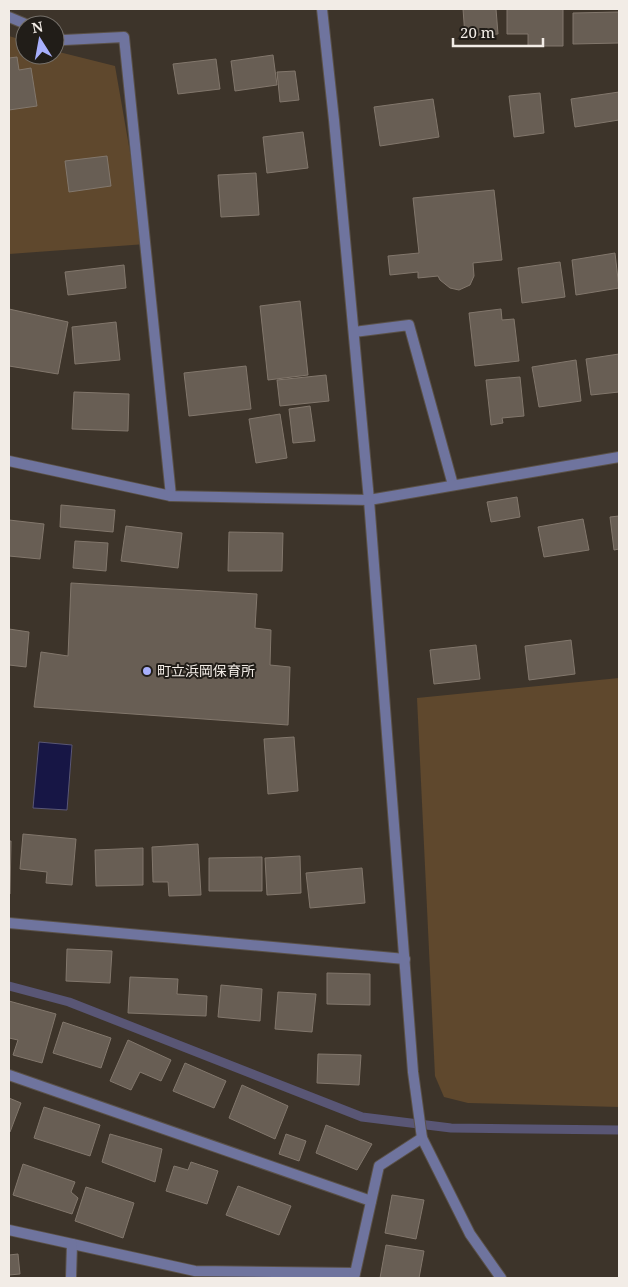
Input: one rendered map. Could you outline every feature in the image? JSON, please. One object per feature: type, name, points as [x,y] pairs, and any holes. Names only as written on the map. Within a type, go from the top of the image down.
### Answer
[{"type":"street","points":[[322,9],[369,500],[413,1072],[422,1138],[470,1234],[501,1278]]},
{"type":"street","points":[[65,40],[124,37],[172,496]]},
{"type":"street","points":[[354,332],[409,325],[453,485]]},
{"type":"street","points":[[9,461],[172,496],[369,500],[619,457]]},
{"type":"street","points":[[9,923],[405,959]]},
{"type":"street","points":[[9,1075],[371,1201]]},
{"type":"street","points":[[9,1230],[194,1271],[354,1276],[379,1166],[422,1138]]},
{"type":"street","points":[[70,1278],[72,1244]]},
{"type":"shaded area","points":[[9,36],[15,38],[15,65],[65,65],[65,54],[115,66],[146,244],[9,254]]},
{"type":"shaded area","points":[[619,678],[619,1107],[468,1103],[444,1097],[435,1076],[417,698]]},
{"type":"shaded area","points":[[39,742],[72,745],[67,810],[33,808]]},
{"type":"building","points":[[463,9],[496,9],[498,34],[465,36]]},
{"type":"building","points":[[507,9],[563,9],[563,46],[528,46],[528,34],[507,34]]},
{"type":"building","points":[[619,12],[619,43],[573,44],[573,13]]},
{"type":"building","points":[[273,55],[277,85],[235,91],[231,61]]},
{"type":"building","points":[[15,57],[15,65],[18,65],[19,70],[31,68],[37,106],[9,110],[9,58]]},
{"type":"building","points":[[216,59],[220,89],[178,94],[173,64]]},
{"type":"building","points":[[295,71],[299,100],[280,102],[277,72]]},
{"type":"building","points":[[619,92],[619,120],[575,127],[571,99]]},
{"type":"building","points":[[540,93],[544,133],[514,137],[509,96]]},
{"type":"building","points":[[433,99],[439,137],[380,146],[374,107]]},
{"type":"building","points":[[303,132],[308,168],[267,173],[263,137]]},
{"type":"building","points":[[107,156],[111,186],[69,192],[65,161]]},
{"type":"building","points":[[256,173],[259,215],[221,217],[218,175]]},
{"type":"building","points":[[494,190],[502,260],[473,263],[474,276],[470,285],[459,290],[450,288],[438,276],[418,278],[418,272],[390,275],[388,256],[419,253],[413,198]]},
{"type":"building","points":[[615,253],[619,288],[576,295],[572,260]]},
{"type":"building","points":[[560,262],[565,297],[522,303],[518,268]]},
{"type":"building","points":[[124,265],[126,288],[68,295],[65,272]]},
{"type":"building","points":[[300,301],[308,375],[268,380],[260,306]]},
{"type":"building","points":[[9,309],[68,322],[58,374],[9,366]]},
{"type":"building","points":[[501,309],[502,320],[514,319],[519,361],[475,366],[469,313]]},
{"type":"building","points":[[116,322],[120,360],[75,364],[72,327]]},
{"type":"building","points":[[619,354],[619,392],[591,395],[586,359]]},
{"type":"building","points":[[576,360],[581,401],[539,407],[532,367]]},
{"type":"building","points":[[246,366],[251,409],[189,416],[184,373]]},
{"type":"building","points":[[326,375],[329,401],[280,406],[277,380]]},
{"type":"building","points":[[520,377],[524,416],[502,418],[503,423],[491,425],[486,380]]},
{"type":"building","points":[[74,392],[129,394],[128,431],[72,429]]},
{"type":"building","points":[[310,406],[315,441],[293,443],[289,409]]},
{"type":"building","points":[[280,414],[287,458],[256,463],[249,419]]},
{"type":"building","points":[[517,497],[520,517],[491,522],[487,502]]},
{"type":"building","points":[[61,505],[115,510],[113,532],[60,527]]},
{"type":"building","points":[[619,516],[619,549],[614,550],[610,517]]},
{"type":"building","points":[[583,519],[589,550],[544,557],[538,527]]},
{"type":"building","points":[[9,520],[44,524],[40,559],[9,556]]},
{"type":"building","points":[[126,526],[182,533],[178,568],[121,561]]},
{"type":"building","points":[[229,532],[283,533],[282,571],[228,571]]},
{"type":"building","points":[[75,541],[108,543],[106,571],[73,568]]},
{"type":"building","points":[[71,583],[257,594],[255,628],[271,630],[270,665],[290,667],[288,725],[34,707],[41,652],[68,656]]},
{"type":"building","points":[[9,629],[29,632],[26,667],[9,665]]},
{"type":"building","points":[[571,640],[575,674],[529,680],[525,646]]},
{"type":"building","points":[[476,645],[480,679],[434,684],[430,650]]},
{"type":"building","points":[[294,737],[298,791],[268,794],[264,739]]},
{"type":"building","points":[[23,834],[76,839],[72,885],[46,883],[47,872],[20,869]]},
{"type":"building","points":[[9,841],[11,841],[10,894],[9,894]]},
{"type":"building","points":[[198,844],[201,895],[169,896],[168,882],[153,882],[152,847]]},
{"type":"building","points":[[143,848],[143,885],[96,886],[95,850]]},
{"type":"building","points":[[300,856],[301,893],[267,895],[265,858]]},
{"type":"building","points":[[262,857],[262,891],[209,891],[209,858]]},
{"type":"building","points":[[362,868],[365,903],[310,908],[306,873]]},
{"type":"building","points":[[67,949],[112,951],[110,983],[66,981]]},
{"type":"building","points":[[327,973],[370,974],[370,1005],[327,1004]]},
{"type":"building","points":[[130,977],[178,979],[177,994],[207,996],[206,1016],[128,1013]]},
{"type":"building","points":[[221,985],[262,989],[260,1021],[218,1017]]},
{"type":"building","points":[[278,992],[316,994],[312,1032],[275,1029]]},
{"type":"building","points":[[9,1001],[56,1014],[42,1063],[13,1055],[18,1040],[9,1038]]},
{"type":"building","points":[[63,1022],[111,1038],[101,1068],[53,1053]]},
{"type":"building","points":[[128,1040],[171,1060],[161,1081],[140,1072],[131,1090],[110,1081]]},
{"type":"building","points":[[318,1054],[361,1055],[359,1085],[317,1083]]},
{"type":"building","points":[[185,1063],[226,1081],[214,1108],[173,1091]]},
{"type":"building","points":[[242,1085],[288,1106],[275,1139],[229,1118]]},
{"type":"building","points":[[9,1098],[21,1103],[10,1132],[9,1132]]},
{"type":"building","points":[[44,1107],[100,1125],[90,1156],[34,1138]]},
{"type":"building","points":[[326,1125],[372,1144],[357,1170],[316,1153]]},
{"type":"building","points":[[110,1134],[162,1149],[155,1182],[102,1162]]},
{"type":"building","points":[[286,1134],[306,1141],[299,1161],[279,1154]]},
{"type":"building","points":[[191,1162],[218,1171],[207,1204],[166,1191],[174,1166],[188,1170]]},
{"type":"building","points":[[23,1164],[75,1182],[71,1192],[78,1198],[72,1214],[13,1195]]},
{"type":"building","points":[[238,1186],[291,1206],[279,1235],[226,1215]]},
{"type":"building","points":[[86,1187],[134,1203],[123,1238],[75,1221]]},
{"type":"building","points":[[392,1195],[424,1200],[416,1239],[385,1233]]},
{"type":"building","points":[[386,1245],[424,1251],[419,1278],[380,1278]]},
{"type":"building","points":[[18,1254],[20,1274],[9,1275],[9,1255]]},
{"type":"waterway","points":[[9,986],[69,1002],[362,1117],[451,1128],[619,1130]]},
{"type":"place","name":"町立浜岡保育所","points":[[147,671]]}]
